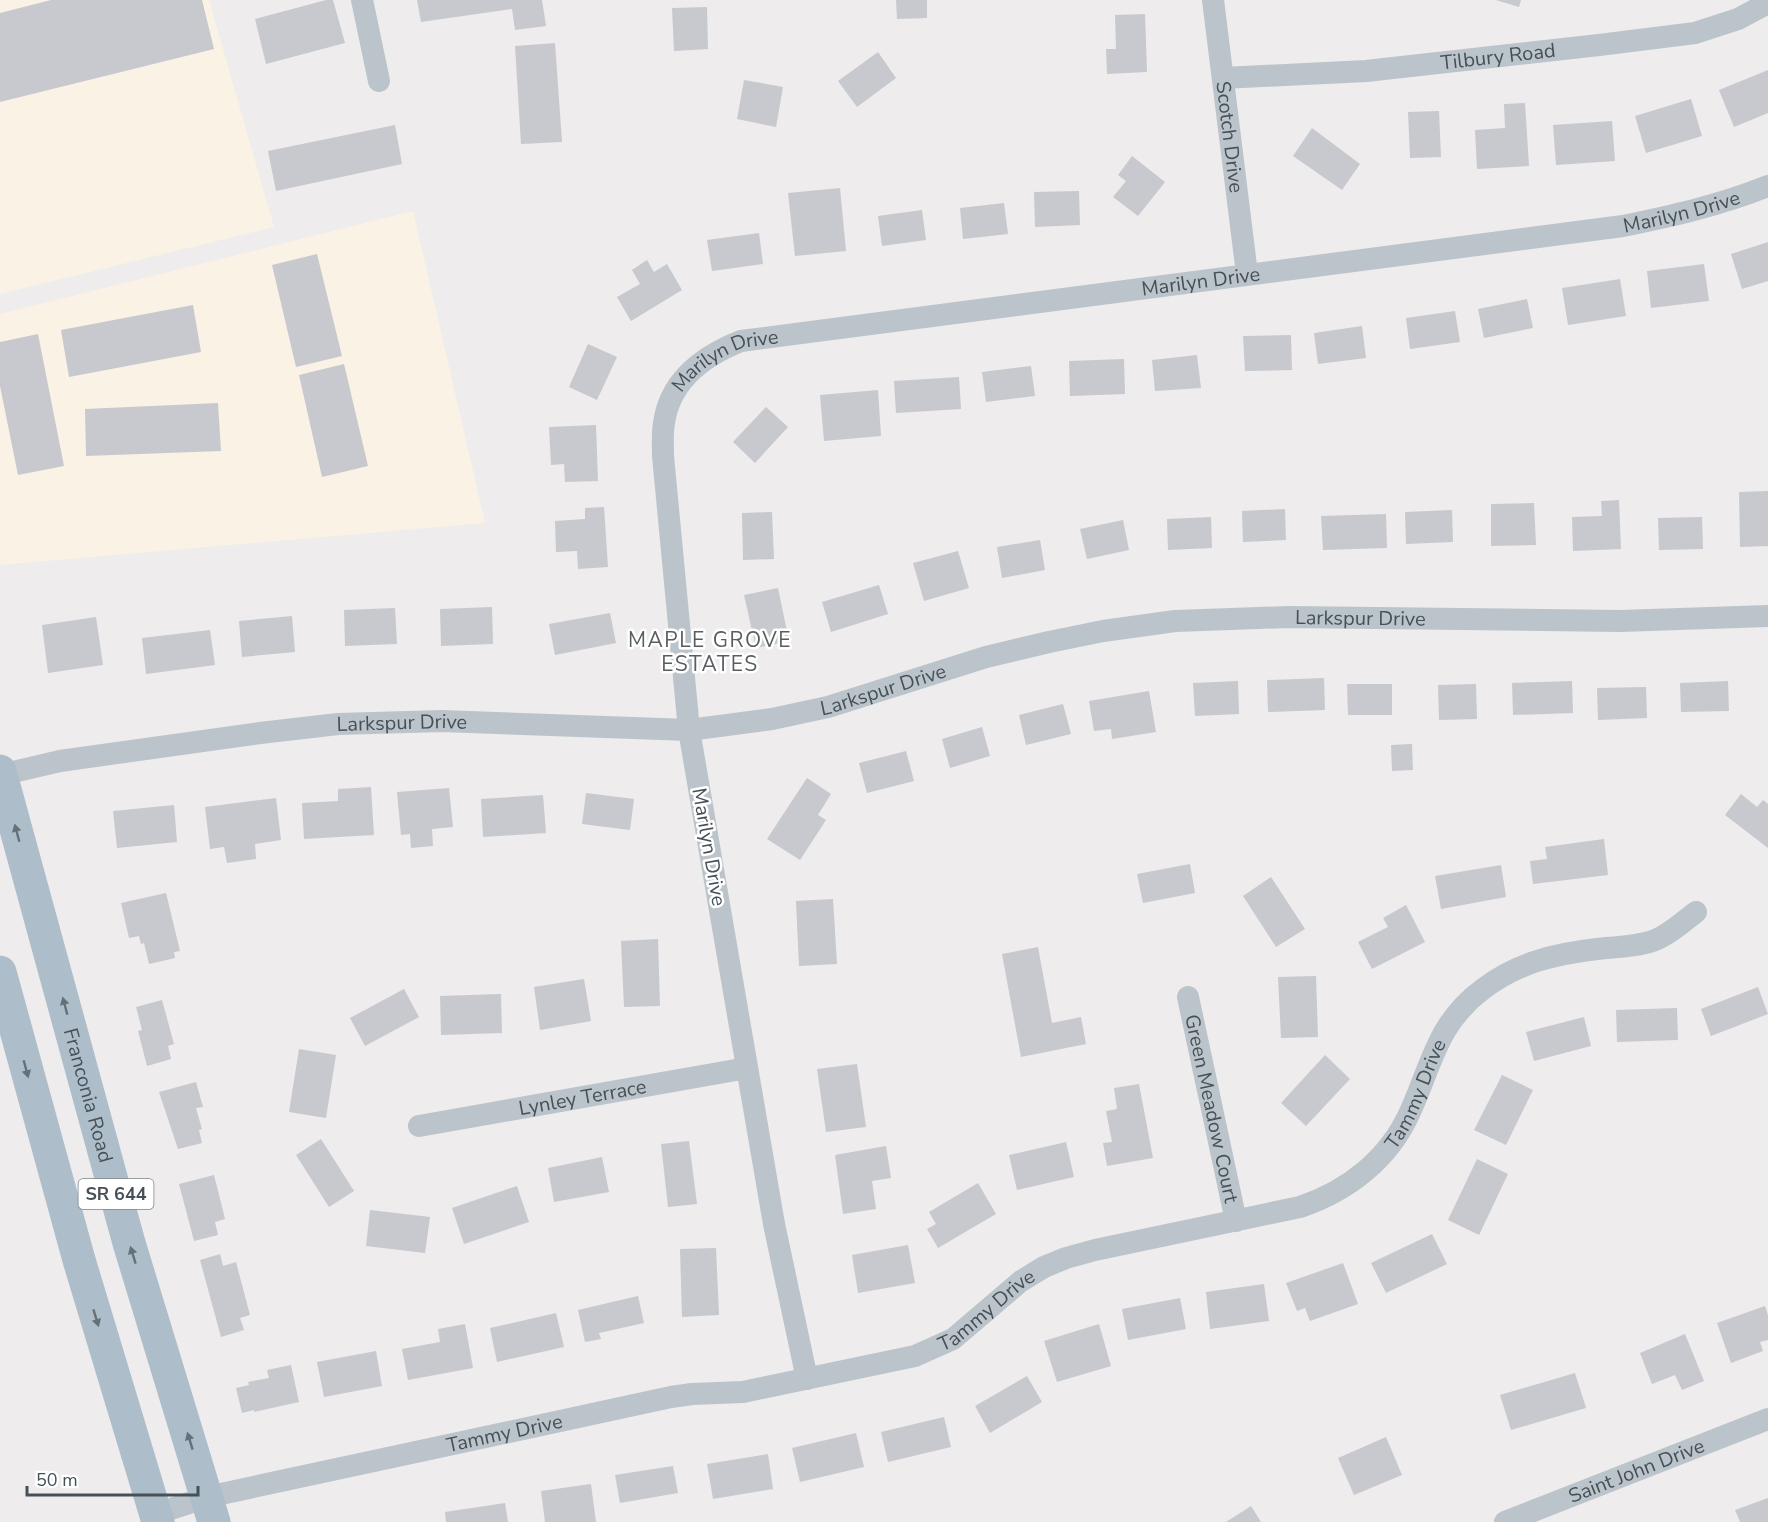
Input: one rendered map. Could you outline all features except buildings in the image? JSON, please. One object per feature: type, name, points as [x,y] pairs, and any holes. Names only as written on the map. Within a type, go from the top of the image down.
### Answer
[{"type":"main road","name":"Franconia Road","points":[[0,774],[129,1243],[211,1510]]},
{"type":"main road","name":"SR 644","points":[[0,972],[79,1260],[157,1518]]},
{"type":"street","points":[[362,0],[379,81]]},
{"type":"street","name":"Scotch Drive","points":[[1212,0],[1247,274]]},
{"type":"street","name":"Tilbury Road","points":[[1223,78],[1366,70],[1695,33],[1738,19],[1768,3]]},
{"type":"street","name":"Marilyn Drive","points":[[807,1379],[774,1224],[689,730],[663,456],[664,423],[669,403],[681,382],[695,366],[717,350],[741,341],[1623,226],[1686,213],[1744,196],[1768,186]]},
{"type":"street","name":"Larkspur Drive","points":[[0,774],[72,760],[338,724],[442,722],[689,730],[772,720],[828,707],[986,657],[1102,631],[1175,621],[1289,617],[1620,621],[1768,616]]},
{"type":"street","name":"Tammy Drive","points":[[157,1518],[211,1510],[671,1397],[743,1392],[915,1356],[953,1339],[1021,1281],[1044,1267],[1066,1258],[1300,1207],[1318,1200],[1347,1186],[1369,1169],[1388,1148],[1404,1125],[1432,1053],[1446,1028],[1455,1015],[1481,990],[1508,972],[1549,956],[1631,946],[1658,939],[1696,912]]},
{"type":"street","name":"Green Meadow Court","points":[[1188,997],[1236,1221]]},
{"type":"street","name":"Lynley Terrace","points":[[419,1125],[747,1068]]},
{"type":"street","name":"Saint John Drive","points":[[1505,1522],[1768,1419]]},
{"type":"shaded area","points":[[0,0],[209,0],[274,227],[0,294]]},
{"type":"shaded area","points":[[413,211],[485,523],[0,565],[0,314]]},
{"type":"district","name":"MAPLE GROVE ESTATES","points":[[710,652]]}]
